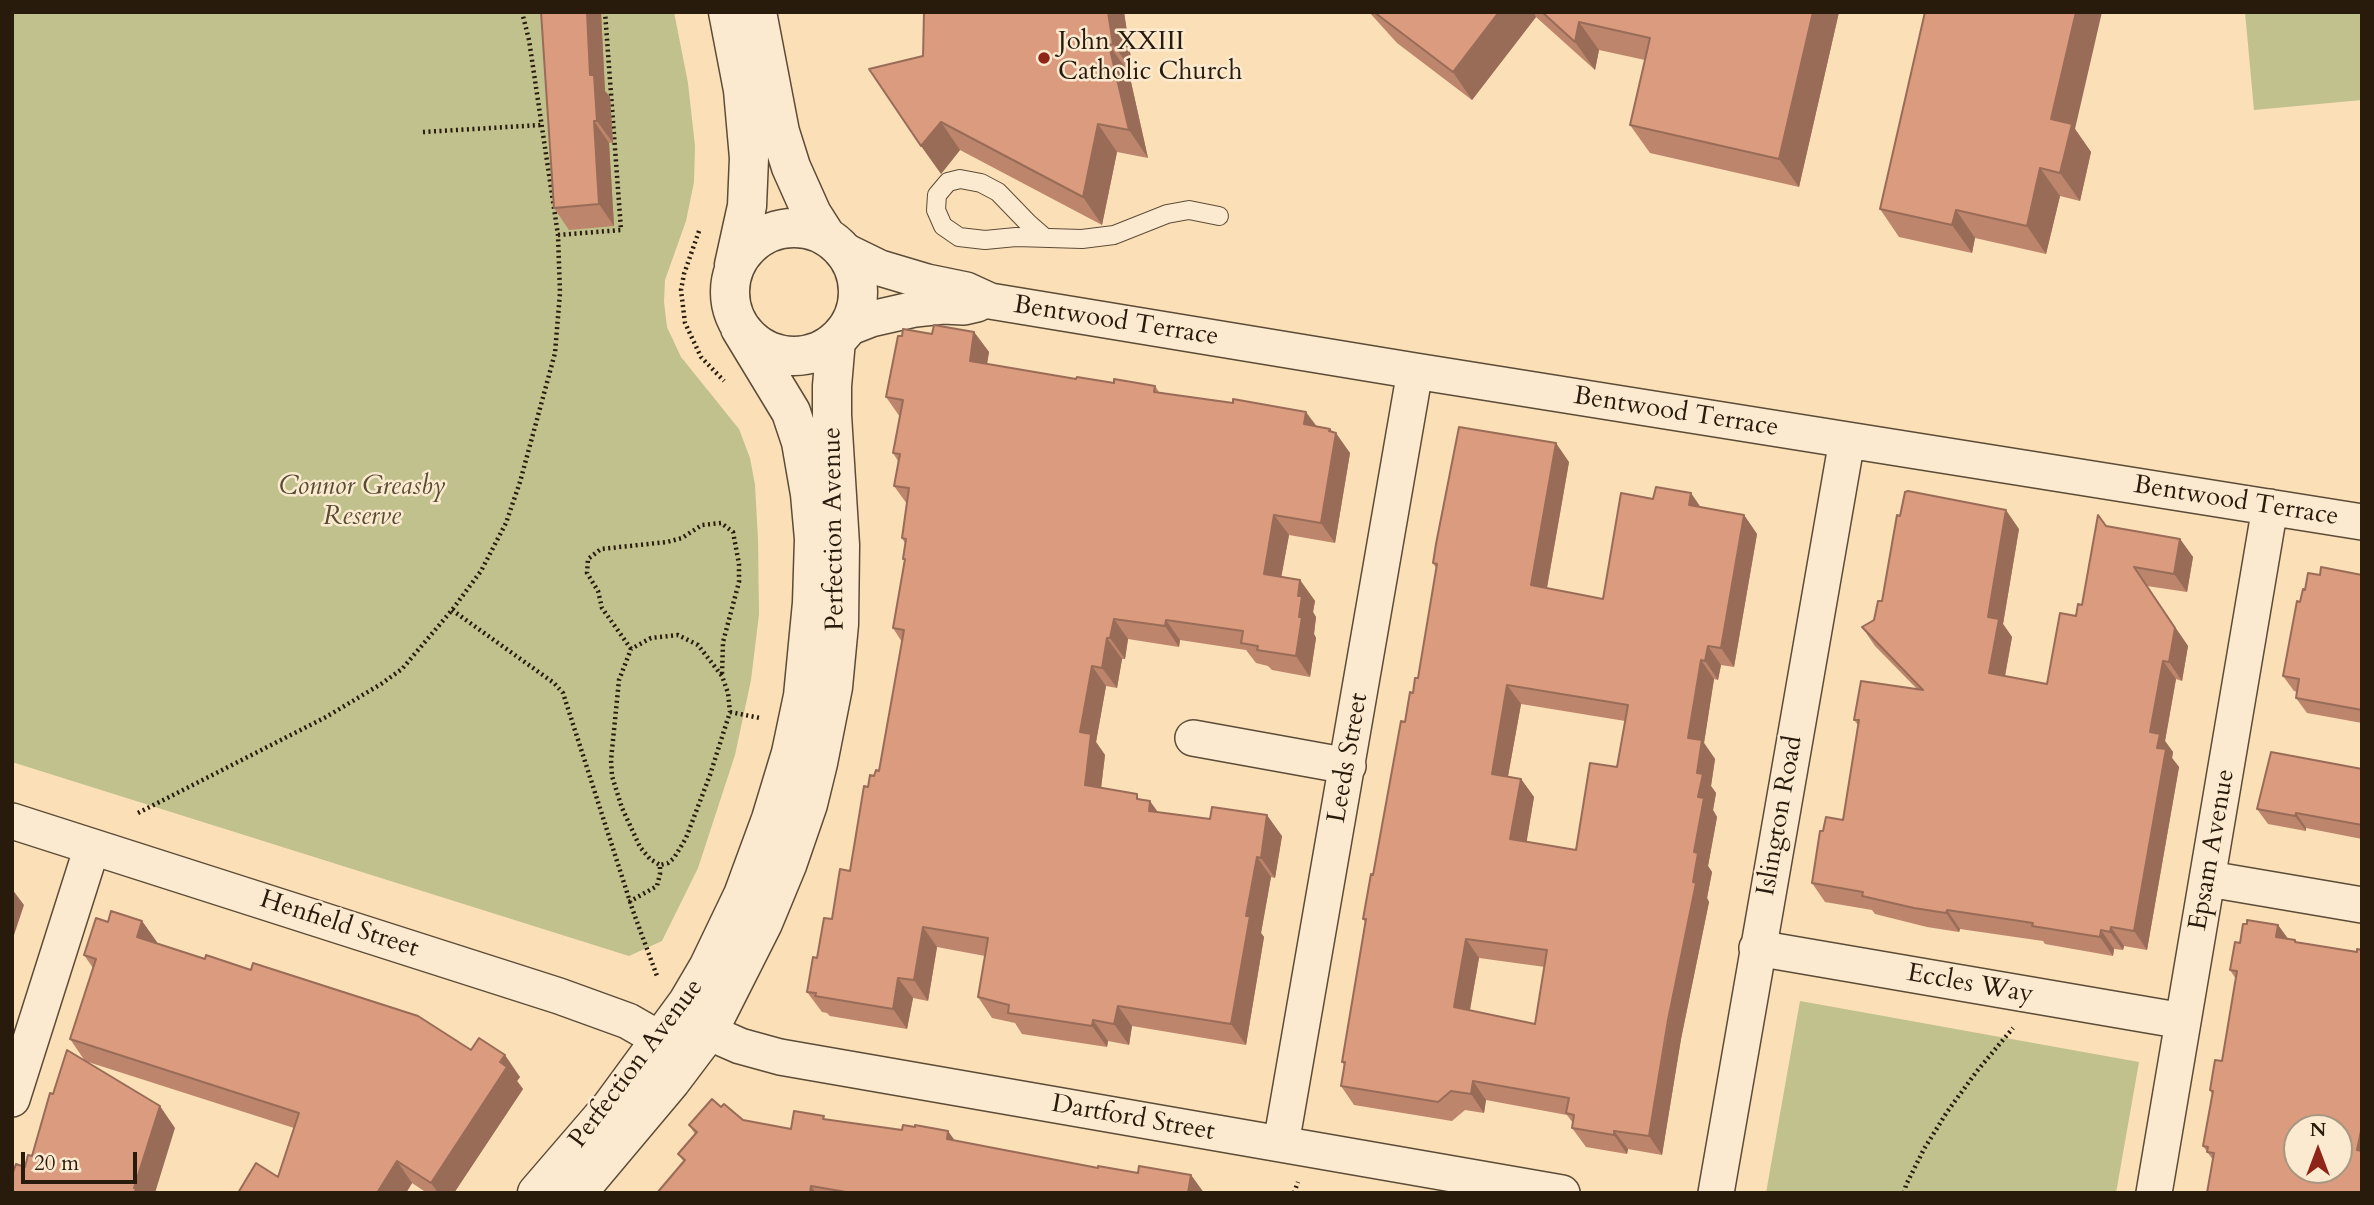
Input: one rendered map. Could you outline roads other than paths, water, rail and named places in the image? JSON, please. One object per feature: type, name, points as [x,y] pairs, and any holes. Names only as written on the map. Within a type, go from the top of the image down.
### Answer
[{"type":"street","points":[[728,12],[743,90],[749,158],[747,206],[732,274],[732,311],[740,328],[768,351],[786,356],[804,355],[821,350],[842,334],[855,313],[857,281],[852,265],[802,192],[791,167],[780,132],[757,12]]},
{"type":"street","points":[[732,274],[740,257],[753,243],[769,233],[788,228],[808,230],[834,242]]},
{"type":"street","name":"Bentwood Terrace","points":[[834,242],[880,268],[966,290],[990,301],[2362,522]]},
{"type":"street","name":"Bentwood Terrace","points":[[842,334],[871,319],[915,309],[964,307],[990,301]]},
{"type":"street","name":"Perfection Avenue","points":[[537,1193],[611,1107],[661,1040],[708,968],[743,895],[771,819],[791,753],[803,696],[812,603],[814,539],[806,463],[791,412],[740,328]]},
{"type":"street","name":"Perfection Avenue","points":[[577,1193],[671,1081],[708,1032],[763,923],[808,804],[827,723],[836,665],[840,545],[832,386],[842,334]]},
{"type":"street","name":"Leeds Street","points":[[1281,1144],[1415,371]]},
{"type":"street","name":"Islington Road","points":[[1716,1193],[1847,440]]},
{"type":"street","name":"Epsam Avenue","points":[[2154,1193],[2270,508]]},
{"type":"street","points":[[1193,738],[1348,766]]},
{"type":"street","name":"Henfield Street","points":[[12,821],[584,1004],[628,1021],[661,1040]]},
{"type":"street","points":[[12,1099],[92,847]]},
{"type":"street","points":[[2208,879],[2362,905]]},
{"type":"street","name":"Eccles Way","points":[[1757,948],[2183,1021]]},
{"type":"street","name":"Dartford Street","points":[[708,1032],[740,1046],[780,1058],[1562,1193]]},
{"type":"lane","points":[[1044,237],[998,192],[981,183],[960,179],[948,182],[937,195],[936,211],[943,226],[959,237],[985,240],[1044,237],[1082,239],[1114,235],[1167,214],[1189,211],[1219,216]]},
{"type":"place","name":"John XXIII Catholic Church","points":[[1044,58]]},
{"type":"park label","name":"Connor Greasby Reserve","points":[[362,503]]}]
